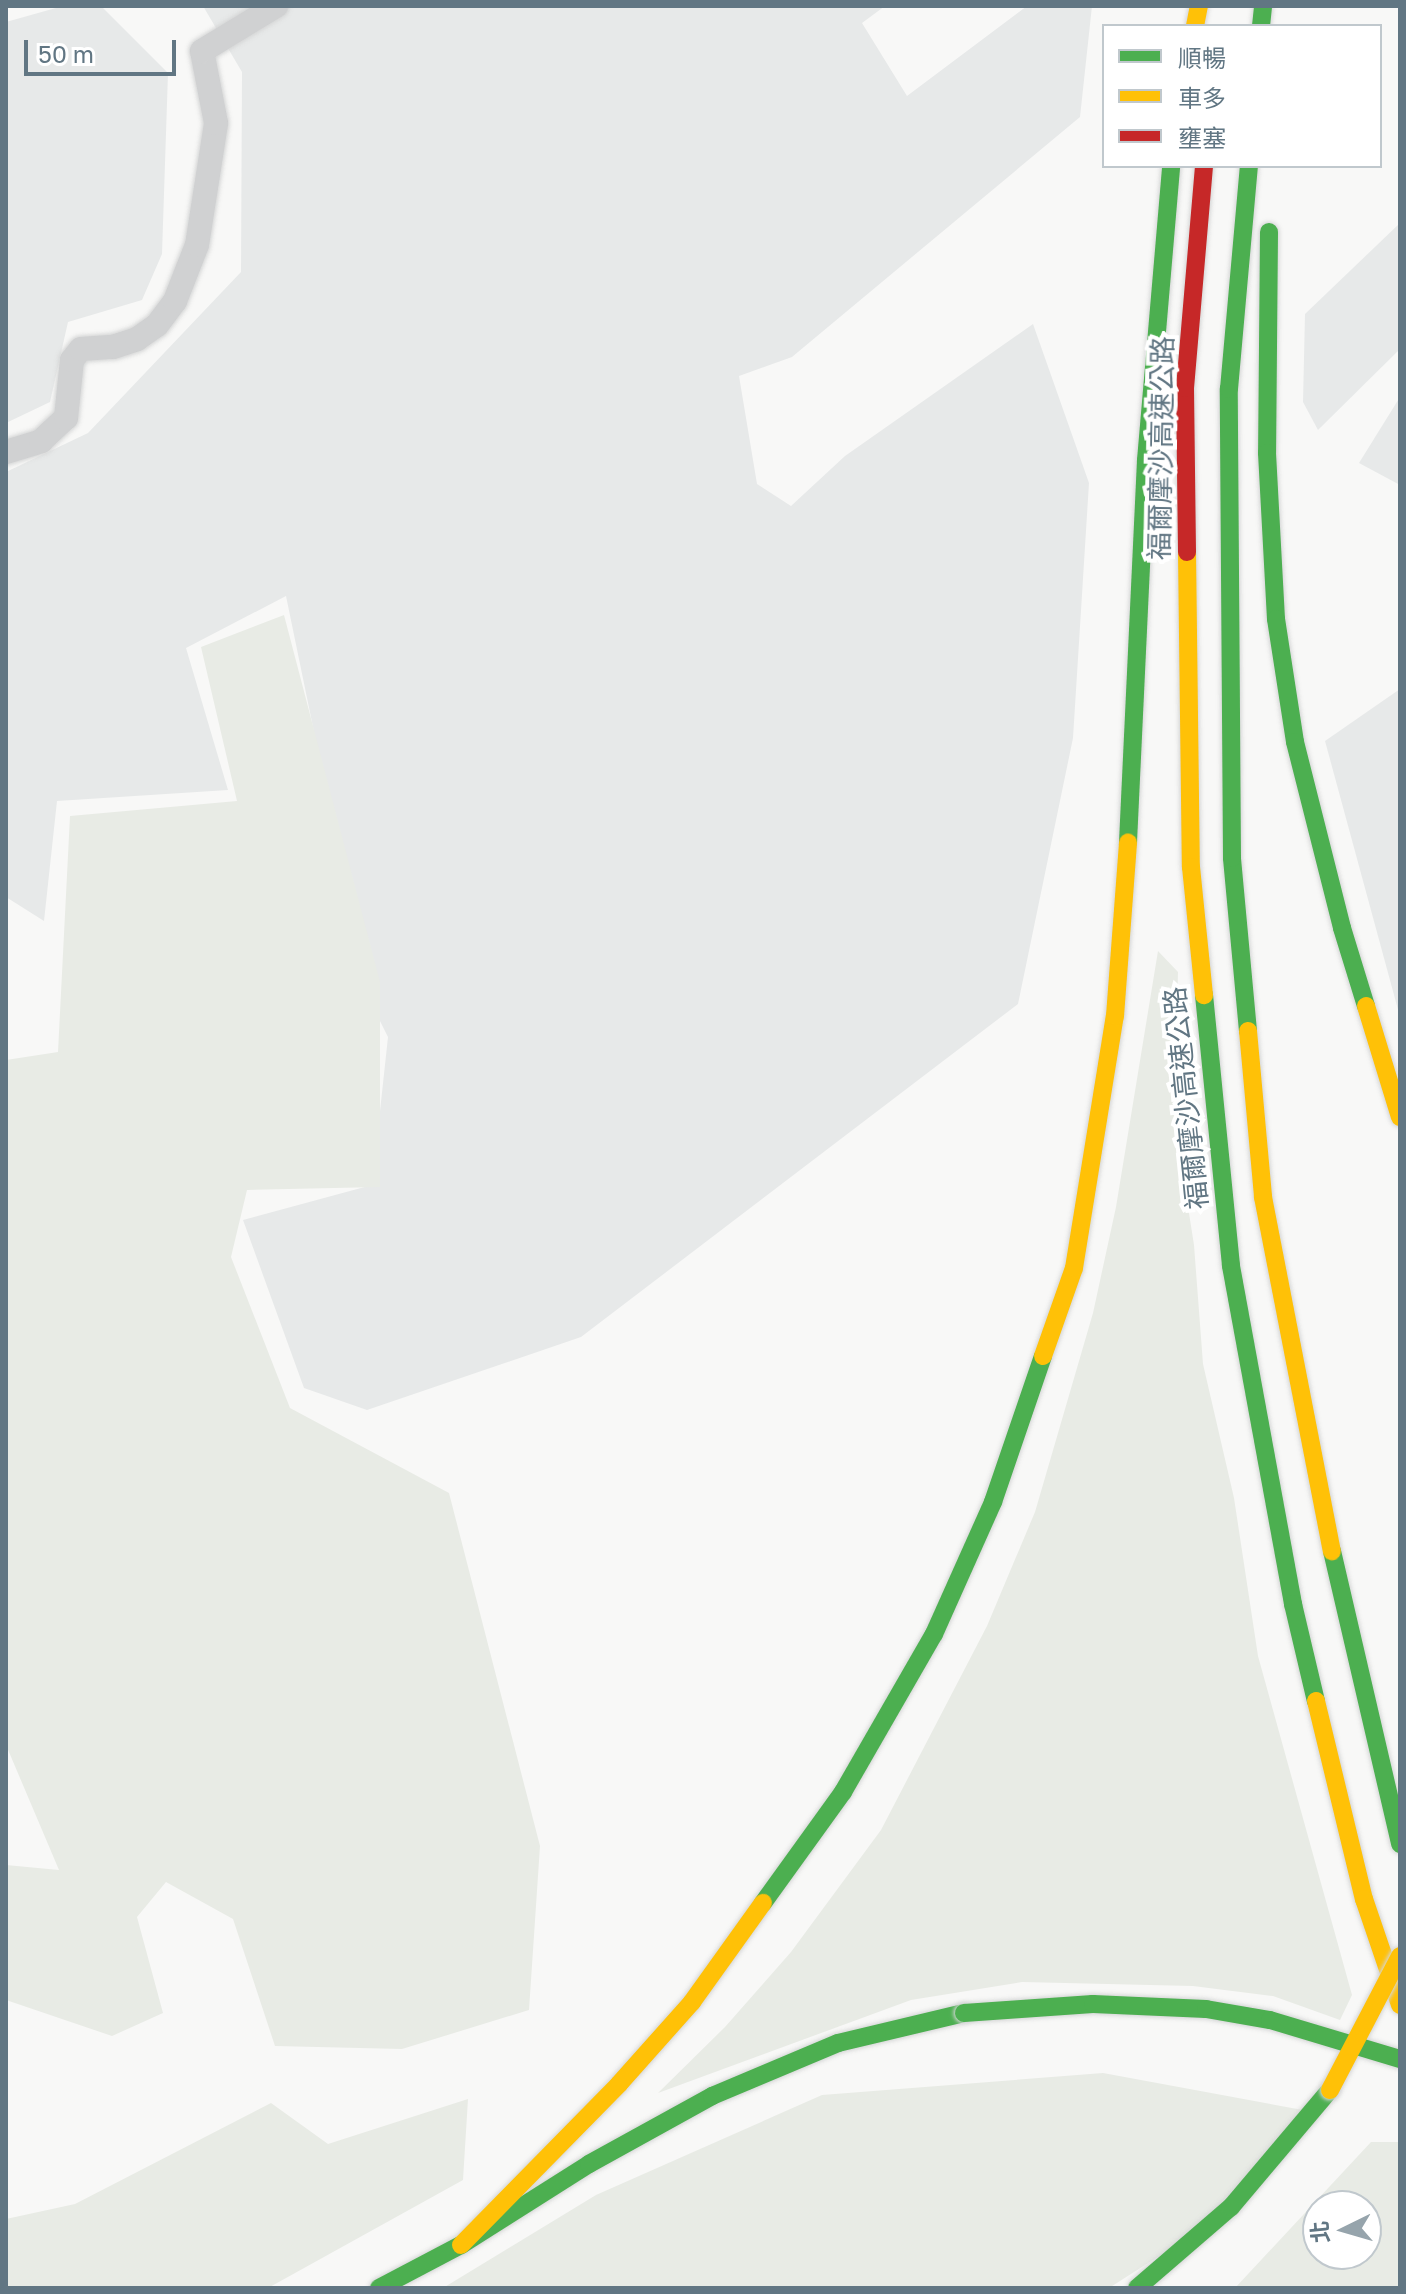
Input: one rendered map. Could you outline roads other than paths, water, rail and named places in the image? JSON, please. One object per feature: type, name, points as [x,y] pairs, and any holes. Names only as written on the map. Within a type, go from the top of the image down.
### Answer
[{"type":"highway","points":[[461,2245],[619,2084],[692,2002],[843,1792],[934,1634],[987,1515],[1074,1268],[1115,1016],[1130,808],[1146,460],[1171,168]]},
{"type":"highway","name":"福爾摩沙高速公路","points":[[1204,168],[1185,388],[1191,867],[1231,1266],[1293,1604],[1364,1899],[1400,2005]]},
{"type":"highway","points":[[1249,168],[1229,389],[1232,858],[1263,1197],[1341,1595],[1400,1844]]},
{"type":"highway","points":[[1270,214],[1267,453],[1276,619],[1295,742],[1342,928],[1400,1117]]},
{"type":"highway","points":[[1137,2288],[1231,2207],[1330,2090],[1400,1956]]},
{"type":"highway","points":[[379,2288],[461,2245],[589,2164],[712,2096],[838,2043],[964,2013],[1093,2004],[1206,2009],[1270,2020],[1400,2059]]},
{"type":"street","points":[[6,452],[41,441],[66,418],[72,360],[81,349],[113,347],[137,339],[157,325],[175,301],[197,245],[216,123],[202,51],[276,6]]}]
